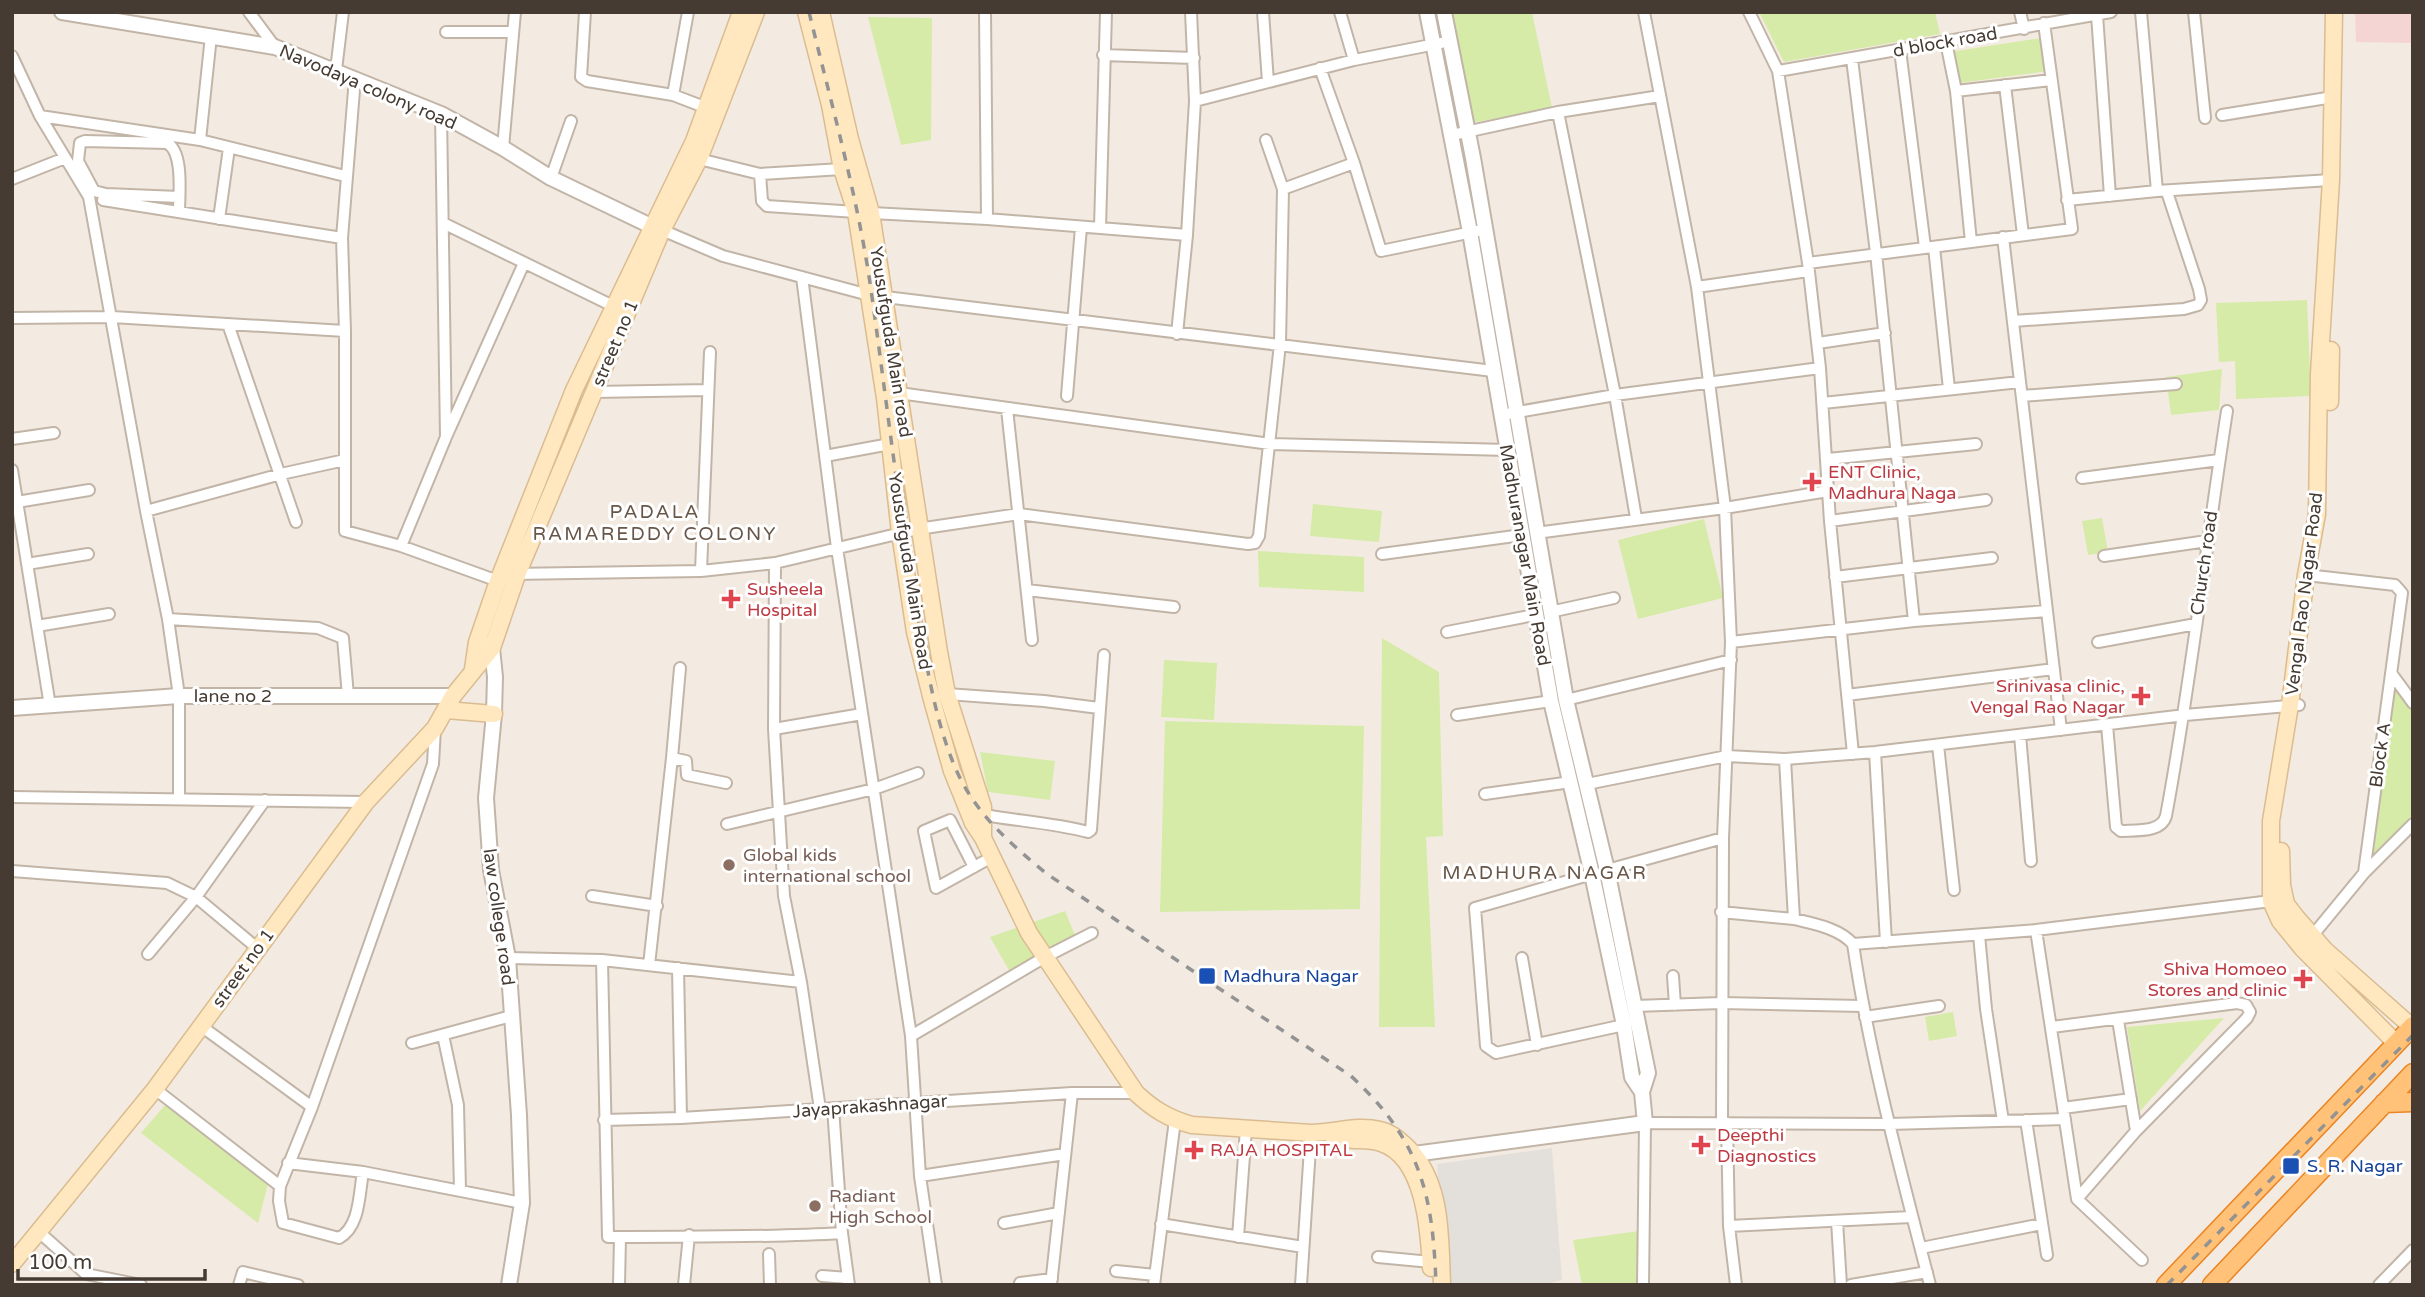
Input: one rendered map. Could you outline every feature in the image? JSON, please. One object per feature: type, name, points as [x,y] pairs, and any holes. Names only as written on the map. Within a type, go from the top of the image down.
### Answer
[{"type":"highway","points":[[2166,1285],[2412,1027]]},
{"type":"highway","points":[[2212,1285],[2413,1073]]},
{"type":"highway","points":[[2384,1103],[2413,1102]]},
{"type":"main road","name":"street no 1","points":[[12,1264],[155,1089],[366,802],[435,728],[472,671],[485,645],[506,576],[574,390],[613,306],[699,159],[707,108],[741,12]]},
{"type":"main road","name":"street no 1","points":[[506,576],[594,392],[657,228],[756,12]]},
{"type":"main road","name":"Yousufguda Main Road","points":[[806,12],[830,105],[842,169],[864,213],[877,296],[900,533],[915,632],[953,771],[971,817],[1029,933],[1136,1093],[1153,1108],[1175,1120],[1192,1125],[1311,1133],[1329,1133],[1339,1128],[1384,1130],[1414,1154]]},
{"type":"main road","points":[[821,12],[864,213]]},
{"type":"main road","name":"Vengal Rao Nagar Road","points":[[2334,12],[2335,156]]},
{"type":"main road","name":"Vengal Rao Nagar Road","points":[[2344,12],[2317,514],[2281,816],[2282,885],[2286,904],[2325,950],[2412,1027]]},
{"type":"main road","name":"Yousufguda Main road","points":[[877,296],[899,393],[918,529],[947,694],[984,815],[983,838]]},
{"type":"main road","points":[[450,703],[494,714]]},
{"type":"main road","name":"Vengal Rao Nagar Road","points":[[2294,705],[2271,821],[2271,901],[2280,921],[2302,948],[2396,1044]]},
{"type":"main road","name":"Yousufguda Main Road","points":[[1329,1133],[1339,1139],[1385,1144],[1400,1156],[1413,1174],[1424,1202],[1432,1285]]},
{"type":"main road","points":[[1414,1154],[1431,1185],[1435,1201],[1442,1285]]},
{"type":"street","name":"Navodaya colony road","points":[[62,12],[118,18],[275,47],[441,114],[551,178],[657,228]]},
{"type":"street","points":[[249,12],[275,47]]},
{"type":"street","points":[[336,70],[343,12]]},
{"type":"street","points":[[503,148],[515,12]]},
{"type":"street","points":[[584,12],[581,77],[587,81],[673,95],[707,108]]},
{"type":"street","points":[[673,95],[688,12]]},
{"type":"street","points":[[985,12],[987,219]]},
{"type":"street","points":[[1100,228],[1106,12]]},
{"type":"street","points":[[1177,334],[1187,235],[1195,101],[1191,12]]},
{"type":"street","points":[[1263,12],[1268,82]]},
{"type":"street","points":[[1340,12],[1354,60]]},
{"type":"street","name":"Madhuranagar Main Road","points":[[1427,12],[1470,232],[1508,450],[1549,612],[1566,700],[1587,784],[1632,1077],[1642,1092]]},
{"type":"street","name":"Madhuranagar Main Road","points":[[1444,12],[1468,130],[1517,412],[1534,615],[1571,782],[1600,872],[1635,1006],[1648,1073],[1642,1092],[1645,1123]]},
{"type":"street","points":[[1644,12],[1697,287],[1725,508],[1731,660],[1723,838],[1721,1003],[1730,1226],[1736,1285]]},
{"type":"street","points":[[1749,12],[1779,71],[1808,267],[1821,368],[1830,521],[1853,754]]},
{"type":"street","points":[[2020,12],[2024,29]]},
{"type":"street","name":"d block road","points":[[1779,71],[2111,12]]},
{"type":"street","points":[[2013,320],[2184,309],[2198,305],[2201,300],[2162,192],[2141,12]]},
{"type":"street","points":[[2194,12],[2206,118]]},
{"type":"street","points":[[2097,15],[2110,196]]},
{"type":"street","points":[[1697,287],[1876,253],[2072,229],[2044,23]]},
{"type":"street","points":[[446,32],[513,32]]},
{"type":"street","points":[[200,140],[211,36]]},
{"type":"street","points":[[1946,42],[1956,91],[1970,242]]},
{"type":"street","points":[[1195,101],[1354,60],[1450,43]]},
{"type":"street","points":[[1900,50],[1949,389]]},
{"type":"street","points":[[1103,55],[1194,58]]},
{"type":"street","points":[[12,56],[40,116],[89,197],[168,619],[179,696],[179,799]]},
{"type":"street","points":[[1852,59],[1885,333],[1914,621]]},
{"type":"street","points":[[1320,68],[1354,163],[1381,251],[1486,229]]},
{"type":"street","points":[[355,78],[342,238],[345,531],[506,576],[701,571],[775,563],[918,529],[1019,514],[1255,543],[1259,536],[1280,344],[1283,189],[1266,140]]},
{"type":"street","points":[[1956,91],[2051,80]]},
{"type":"street","points":[[2005,85],[2022,234]]},
{"type":"street","points":[[1452,135],[1558,112],[1660,96]]},
{"type":"street","points":[[2222,115],[2333,97]]},
{"type":"street","points":[[1558,112],[1615,395],[1636,519]]},
{"type":"street","points":[[441,114],[446,437]]},
{"type":"street","points":[[40,116],[200,140],[345,176]]},
{"type":"street","points":[[551,178],[570,121]]},
{"type":"street","points":[[179,197],[94,191],[78,161],[80,143],[167,143],[172,146],[177,153],[179,165],[179,197],[179,212]]},
{"type":"street","points":[[219,219],[229,148]]},
{"type":"street","points":[[12,179],[65,158]]},
{"type":"street","points":[[699,159],[760,174],[842,169]]},
{"type":"street","points":[[1283,189],[1354,163]]},
{"type":"street","points":[[760,174],[762,201],[766,206],[987,219],[1187,235]]},
{"type":"street","points":[[2067,200],[2162,192],[2333,189]]},
{"type":"street","points":[[89,197],[342,238]]},
{"type":"street","points":[[443,223],[613,306]]},
{"type":"street","points":[[1067,396],[1081,227]]},
{"type":"street","points":[[657,228],[723,256],[877,296],[1493,371]]},
{"type":"street","points":[[2003,237],[2061,730]]},
{"type":"street","points":[[401,546],[446,437],[524,263]]},
{"type":"street","points":[[802,277],[837,548],[911,1035],[920,1176],[936,1285]]},
{"type":"street","points":[[12,318],[112,317],[345,331]]},
{"type":"street","points":[[228,324],[296,523]]},
{"type":"street","points":[[1818,343],[1885,333]]},
{"type":"street","points":[[701,571],[709,352]]},
{"type":"street","points":[[1501,415],[1615,395],[1821,368]]},
{"type":"street","points":[[1823,403],[2020,382]]},
{"type":"street","points":[[2022,396],[2176,384]]},
{"type":"street","points":[[594,392],[708,390]]},
{"type":"street","points":[[899,393],[1270,444],[1508,450]]},
{"type":"street","points":[[1007,409],[1032,640]]},
{"type":"street","name":"Church road","points":[[2108,725],[2116,827],[2121,831],[2159,827],[2164,823],[2185,715],[2227,411]]},
{"type":"street","points":[[12,439],[54,433]]},
{"type":"street","points":[[1828,459],[1976,443]]},
{"type":"street","points":[[825,456],[890,444]]},
{"type":"street","points":[[146,511],[281,474],[345,460]]},
{"type":"street","points":[[2082,478],[2220,460]]},
{"type":"street","points":[[12,470],[50,706]]},
{"type":"street","points":[[17,502],[89,490]]},
{"type":"street","points":[[1382,554],[1725,508],[1828,491]]},
{"type":"street","points":[[1830,521],[1986,500]]},
{"type":"street","points":[[2104,556],[2207,541]]},
{"type":"street","points":[[27,564],[88,554]]},
{"type":"street","points":[[1835,577],[1992,558]]},
{"type":"street","points":[[775,563],[774,729],[784,896],[801,982],[820,1109]]},
{"type":"street","name":"Block A","points":[[2311,576],[2395,585],[2402,593],[2364,873]]},
{"type":"street","points":[[1027,590],[1174,607]]},
{"type":"street","points":[[1549,612],[1614,598]]},
{"type":"street","points":[[1731,642],[1914,621],[2047,611]]},
{"type":"street","points":[[37,626],[109,614]]},
{"type":"street","points":[[1447,632],[1534,615]]},
{"type":"street","points":[[168,619],[318,628],[343,638],[348,696]]},
{"type":"street","points":[[2098,642],[2196,624]]},
{"type":"street","name":"law college road","points":[[485,645],[495,668],[486,818],[492,881],[508,958],[519,1115],[522,1203],[509,1285]]},
{"type":"street","points":[[984,815],[1034,824],[1059,825],[1088,832],[1091,827],[1104,655]]},
{"type":"street","points":[[1566,700],[1731,660]]},
{"type":"street","points":[[649,965],[673,758],[680,667]]},
{"type":"street","points":[[1847,695],[2054,669]]},
{"type":"street","points":[[2391,673],[2413,703]]},
{"type":"street","points":[[947,694],[1099,708]]},
{"type":"street","name":"lane no 2","points":[[12,708],[179,696],[348,696],[450,703]]},
{"type":"street","points":[[1457,715],[1551,701]]},
{"type":"street","points":[[1587,784],[1727,756],[1785,759],[1853,754],[2294,705]]},
{"type":"street","points":[[774,729],[862,714]]},
{"type":"street","points":[[363,1172],[351,1230],[339,1238],[283,1223],[279,1201],[280,1186],[312,1107],[433,764],[435,728]]},
{"type":"street","points":[[2020,735],[2031,861]]},
{"type":"street","points":[[1938,745],[1954,890]]},
{"type":"street","points":[[1875,752],[1886,942]]},
{"type":"street","points":[[673,758],[686,761],[687,775],[726,783]]},
{"type":"street","points":[[1785,759],[1794,919]]},
{"type":"street","points":[[727,824],[874,789],[918,773]]},
{"type":"street","points":[[1486,794],[1571,782]]},
{"type":"street","points":[[12,797],[366,802]]},
{"type":"street","points":[[148,954],[196,897],[265,800]]},
{"type":"street","points":[[974,867],[950,820],[924,831],[936,888],[974,867],[992,857]]},
{"type":"street","points":[[2313,935],[2364,873],[2413,824]]},
{"type":"street","points":[[1624,1025],[1496,1053],[1486,1046],[1475,908],[1723,838]]},
{"type":"street","points":[[12,871],[167,883],[196,897],[257,948]]},
{"type":"street","points":[[592,896],[657,906]]},
{"type":"street","points":[[1853,944],[2036,930],[2271,901]]},
{"type":"street","points":[[1721,912],[1794,919],[1837,932],[1853,944],[1863,1012],[1911,1217],[1930,1285]]},
{"type":"street","points":[[2036,930],[2077,1199],[2142,1260]]},
{"type":"street","points":[[911,1035],[1045,957],[1092,933]]},
{"type":"street","points":[[1979,935],[1986,1009],[2003,1121]]},
{"type":"street","points":[[508,958],[602,960],[801,982]]},
{"type":"street","points":[[1522,958],[1537,1045]]},
{"type":"street","points":[[602,960],[608,1237],[689,1235],[775,1238],[842,1233]]},
{"type":"street","points":[[678,968],[681,1118]]},
{"type":"street","points":[[1673,976],[1675,1005]]},
{"type":"street","points":[[1635,1006],[1721,1003],[1863,1012],[1939,1006]]},
{"type":"street","points":[[2052,1027],[2238,1003],[2246,1005],[2250,1012],[2136,1131],[2077,1199]]},
{"type":"street","points":[[412,1043],[511,1016]]},
{"type":"street","points":[[2118,1020],[2136,1131]]},
{"type":"street","points":[[201,1026],[312,1107]]},
{"type":"street","points":[[443,1035],[458,1105],[460,1191]]},
{"type":"street","points":[[155,1089],[280,1186]]},
{"type":"street","points":[[1020,1283],[1051,1282],[1072,1093]]},
{"type":"street","name":"Jayaprakashnagar","points":[[604,1120],[681,1118],[1072,1093],[1136,1093]]},
{"type":"street","points":[[1414,1154],[1645,1123],[1889,1124],[2003,1121],[2064,1113],[2131,1099]]},
{"type":"street","points":[[827,1276],[848,1281],[833,1108]]},
{"type":"street","points":[[2025,1119],[2047,1255]]},
{"type":"street","points":[[1116,1271],[1154,1280],[1175,1120]]},
{"type":"street","points":[[1643,1285],[1645,1123]]},
{"type":"street","points":[[1238,1237],[1246,1129]]},
{"type":"street","points":[[1301,1285],[1311,1133]]},
{"type":"street","points":[[920,1176],[1065,1154]]},
{"type":"street","points":[[288,1163],[363,1172],[522,1203]]},
{"type":"street","points":[[1003,1223],[1059,1213]]},
{"type":"street","points":[[1730,1226],[1911,1217]]},
{"type":"street","points":[[1837,1221],[1841,1285]]},
{"type":"street","points":[[1161,1224],[1303,1247]]},
{"type":"street","points":[[1921,1248],[2042,1224]]},
{"type":"street","points":[[38,1231],[85,1279],[141,1285]]},
{"type":"street","points":[[684,1285],[689,1235]]},
{"type":"street","points":[[619,1285],[620,1237]]},
{"type":"street","points":[[2379,1285],[2413,1250]]},
{"type":"street","points":[[769,1254],[770,1285]]},
{"type":"street","points":[[1378,1258],[1431,1262]]},
{"type":"street","points":[[239,1285],[243,1272],[298,1285]]},
{"type":"street","points":[[1851,1285],[1927,1272]]},
{"type":"shaded area","points":[[2355,12],[2413,12],[2413,43],[2356,42]]},
{"type":"shaded area","points":[[1552,1148],[1562,1280],[1543,1285],[1446,1285],[1437,1164]]},
{"type":"green space","points":[[1436,12],[1532,12],[1552,108],[1461,125]]},
{"type":"green space","points":[[1759,12],[1935,12],[1940,34],[1784,62]]},
{"type":"green space","points":[[868,17],[932,18],[931,140],[901,145]]},
{"type":"green space","points":[[2041,38],[2048,71],[1959,83],[1950,52]]},
{"type":"green space","points":[[2307,300],[2311,396],[2236,399],[2235,361],[2219,362],[2216,303]]},
{"type":"green space","points":[[2222,369],[2219,410],[2171,415],[2166,377]]},
{"type":"green space","points":[[1313,504],[1382,511],[1379,542],[1310,536]]},
{"type":"green space","points":[[2102,518],[2108,552],[2088,555],[2082,521]]},
{"type":"green space","points":[[1704,519],[1723,598],[1638,619],[1618,540]]},
{"type":"green space","points":[[1258,551],[1364,557],[1364,592],[1259,587]]},
{"type":"green space","points":[[1382,638],[1439,672],[1443,836],[1426,837],[1435,1027],[1379,1027]]},
{"type":"green space","points":[[1164,660],[1217,663],[1214,720],[1161,717]]},
{"type":"green space","points":[[2392,682],[2413,712],[2413,814],[2371,860]]},
{"type":"green space","points":[[1165,721],[1364,726],[1360,909],[1160,912]]},
{"type":"green space","points":[[980,752],[1055,761],[1050,800],[988,792]]},
{"type":"green space","points":[[1065,911],[1075,935],[1010,972],[990,937]]},
{"type":"green space","points":[[1953,1012],[1957,1036],[1929,1041],[1925,1017]]},
{"type":"green space","points":[[2224,1018],[2140,1111],[2127,1027]]},
{"type":"green space","points":[[165,1105],[269,1180],[258,1223],[141,1133]]},
{"type":"green space","points":[[1639,1231],[1639,1285],[1582,1285],[1573,1240]]},
{"type":"railway","points":[[809,12],[867,261],[905,538],[929,678],[944,738],[959,776],[987,818],[1047,874],[1351,1076],[1374,1100],[1393,1123],[1418,1170],[1431,1223],[1436,1285]]},
{"type":"railway","points":[[2167,1285],[2413,1035]]},
{"type":"place","name":"ENT Clinic, Madhura Naga","points":[[1812,482]]},
{"type":"place","name":"Susheela Hospital","points":[[731,599]]},
{"type":"place","name":"Srinivasa clinic, Vengal Rao Nagar","points":[[2141,696]]},
{"type":"place","name":"Global kids international school","points":[[729,865]]},
{"type":"place","name":"Madhura Nagar","points":[[1207,976]]},
{"type":"place","name":"Shiva Homoeo Stores and clinic","points":[[2303,979]]},
{"type":"place","name":"Deepthi Diagnostics","points":[[1701,1145]]},
{"type":"place","name":"RAJA HOSPITAL","points":[[1194,1150]]},
{"type":"place","name":"S. R. Nagar","points":[[2291,1166]]},
{"type":"place","name":"Radiant High School","points":[[815,1206]]},
{"type":"district","name":"PADALA RAMAREDDY COLONY","points":[[655,522]]},
{"type":"district","name":"MADHURA NAGAR","points":[[1545,872]]}]
